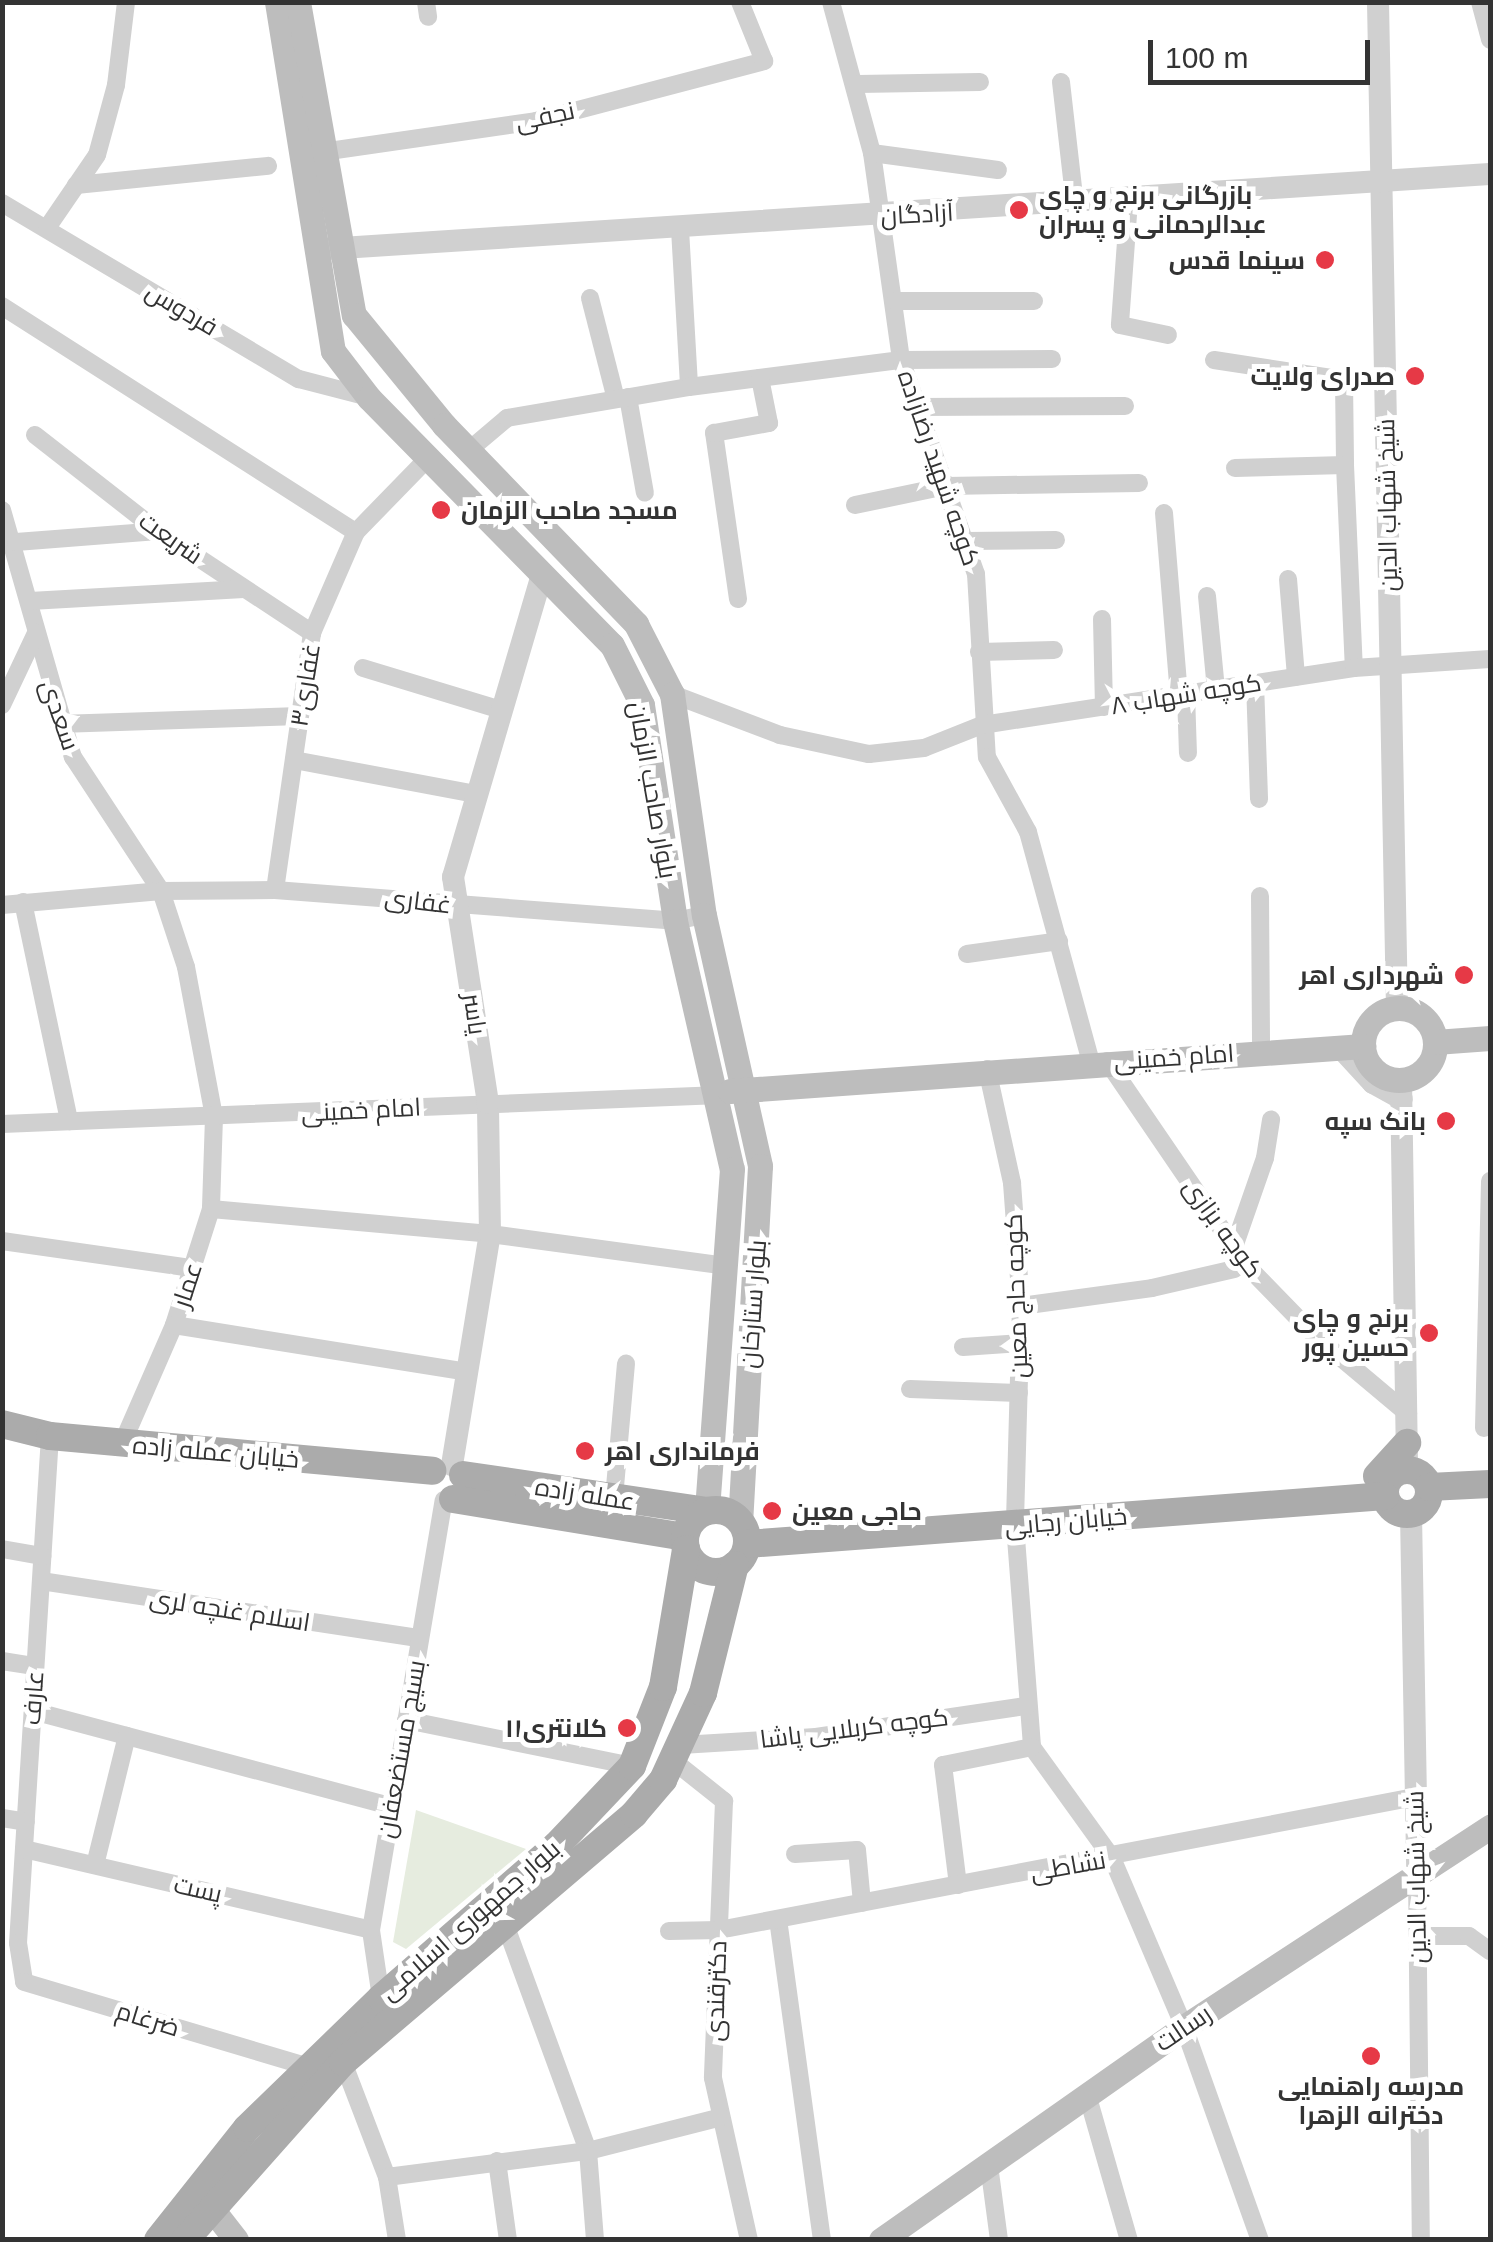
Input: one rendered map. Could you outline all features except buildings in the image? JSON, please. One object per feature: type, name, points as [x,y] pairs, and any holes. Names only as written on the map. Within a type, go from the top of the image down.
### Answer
[{"type":"main road","name":"بلوار صاحب الزمان","points":[[278,2],[333,351],[369,398],[612,645],[642,705],[675,921],[720,1095]]},
{"type":"main road","name":"بلوار صاحب الزمان","points":[[298,2],[354,316],[468,451],[636,624],[672,694],[704,915],[746,1086]]},
{"type":"main road","points":[[1397,1008],[1418,1014],[1435,1042],[1430,1063],[1402,1089],[1352,1046],[1376,1016],[1397,1008]]},
{"type":"main road","points":[[1435,1042],[1490,1038]]},
{"type":"main road","name":"امام خمینی","points":[[720,1095],[746,1086],[1352,1046]]},
{"type":"main road","name":"بلوار ستارخان","points":[[741,1544],[760,1166],[746,1086]]},
{"type":"main road","name":"بلوار ستارخان","points":[[707,1511],[732,1169],[720,1095]]},
{"type":"main road","name":"خیابان عمله زاده","points":[[2,1424],[50,1436],[449,1482]]},
{"type":"main road","points":[[1413,1454],[1490,1484]]},
{"type":"main road","points":[[1413,1454],[1426,1504],[1411,1514],[1394,1510],[1372,1496],[1413,1454]]},
{"type":"main road","name":"عمله زاده","points":[[449,1482],[707,1511],[741,1544],[712,1572],[685,1543],[449,1482]]},
{"type":"main road","name":"خیابان رجایی","points":[[741,1544],[1372,1496]]},
{"type":"main road","points":[[685,1543],[707,1511]]},
{"type":"main road","name":"بلوار جمهوری اسلامی","points":[[158,2240],[181,2207],[308,2067],[380,1998],[557,1845],[632,1766],[662,1688],[685,1543]]},
{"type":"main road","name":"بلوار جمهوری اسلامی","points":[[189,2238],[343,2062],[634,1814],[678,1753],[704,1693],[741,1544]]},
{"type":"main road","name":"رسالت","points":[[888,2237],[1184,2027],[1490,1826]]},
{"type":"main road","points":[[189,2238],[181,2207],[212,2209],[236,2240]]},
{"type":"street","points":[[46,228],[97,156],[116,85],[126,2]]},
{"type":"street","name":"نجفی","points":[[322,152],[536,121],[764,61],[740,2]]},
{"type":"street","name":"کوچه شهید رضازاده","points":[[831,2],[858,84],[872,152],[896,301],[901,360],[976,574],[982,726],[987,757],[1028,832],[1058,941],[1099,1062]]},
{"type":"street","name":"شیخ شهاب الدین","points":[[1378,2],[1397,1008]]},
{"type":"street","points":[[1480,2],[1490,40]]},
{"type":"street","points":[[858,84],[980,82]]},
{"type":"street","points":[[1061,82],[1076,205]]},
{"type":"street","points":[[872,152],[998,170]]},
{"type":"street","points":[[76,185],[268,166]]},
{"type":"street","name":"آزادگان","points":[[315,250],[1076,205],[1490,174]]},
{"type":"street","points":[[1129,201],[1120,326],[1168,334]]},
{"type":"street","name":"فردوس","points":[[2,204],[299,379],[369,398]]},
{"type":"street","points":[[680,229],[689,387]]},
{"type":"street","points":[[590,298],[622,398],[645,492]]},
{"type":"street","points":[[896,301],[1034,301]]},
{"type":"street","points":[[2,306],[356,532]]},
{"type":"street","points":[[468,451],[507,418],[689,387],[901,360],[1052,359]]},
{"type":"street","points":[[1214,360],[1344,380],[1354,668]]},
{"type":"street","points":[[738,599],[714,433],[770,423],[760,378]]},
{"type":"street","points":[[918,407],[1126,406]]},
{"type":"street","name":"شریعت","points":[[35,435],[158,531],[312,634]]},
{"type":"street","name":"غفاری۳","points":[[275,890],[312,634],[356,532],[428,457]]},
{"type":"street","points":[[1235,468],[1345,465]]},
{"type":"street","points":[[855,505],[946,486],[1139,483]]},
{"type":"street","points":[[1164,513],[1188,753]]},
{"type":"street","name":"سعدی","points":[[4,516],[16,542],[60,724],[73,758],[161,891]]},
{"type":"street","points":[[16,542],[158,531]]},
{"type":"street","points":[[966,540],[1056,540]]},
{"type":"street","name":"یاسر","points":[[449,1482],[490,1234],[488,1103],[453,877],[542,574]]},
{"type":"street","points":[[1288,579],[1296,677]]},
{"type":"street","points":[[30,601],[244,589]]},
{"type":"street","points":[[1208,596],[1216,689]]},
{"type":"street","points":[[1102,620],[1104,707]]},
{"type":"street","points":[[2,705],[36,632]]},
{"type":"street","points":[[979,652],[1054,650]]},
{"type":"street","name":"کوچه شهاب ۸","points":[[672,694],[780,735],[869,754],[924,748],[982,726],[1183,694],[1354,668],[1490,659]]},
{"type":"street","points":[[363,668],[501,710]]},
{"type":"street","points":[[1255,683],[1259,800]]},
{"type":"street","points":[[60,724],[300,716]]},
{"type":"street","points":[[294,760],[476,794]]},
{"type":"street","name":"غفاری","points":[[2,905],[161,891],[275,890],[675,921],[704,915]]},
{"type":"street","points":[[161,891],[186,967],[214,1117]]},
{"type":"street","points":[[1260,896],[1262,1051]]},
{"type":"street","points":[[23,902],[69,1121]]},
{"type":"street","points":[[967,954],[1058,941]]},
{"type":"street","name":"کوچه بزازی","points":[[1099,1062],[1247,1266],[1314,1335],[1413,1454]]},
{"type":"street","name":"کوچه حاج معین","points":[[987,1069],[1012,1183],[1021,1306],[1016,1525],[1032,1747]]},
{"type":"street","points":[[1402,1089],[1413,1454]]},
{"type":"street","name":"امام خمینی","points":[[2,1124],[720,1095]]},
{"type":"street","name":"عمار","points":[[122,1444],[174,1325],[211,1210],[214,1117]]},
{"type":"street","points":[[1234,1247],[1265,1158],[1271,1119]]},
{"type":"street","points":[[1484,1428],[1490,1180]]},
{"type":"street","points":[[211,1210],[490,1234],[726,1266]]},
{"type":"street","points":[[2,1241],[192,1268]]},
{"type":"street","points":[[1021,1306],[1152,1288],[1247,1266]]},
{"type":"street","points":[[174,1325],[468,1372]]},
{"type":"street","points":[[963,1347],[1022,1344]]},
{"type":"street","points":[[614,1498],[626,1364]]},
{"type":"street","points":[[910,1389],[1019,1393]]},
{"type":"street","name":"عارف","points":[[10,1941],[24,1849],[50,1436]]},
{"type":"street","name":"بسیج مستضعفان","points":[[380,1998],[371,1930],[449,1482]]},
{"type":"street","name":"شیخ شهاب الدین","points":[[1411,1514],[1420,2240]]},
{"type":"street","points":[[2,1549],[42,1556]]},
{"type":"street","name":"اسلام غنچه لری","points":[[41,1580],[420,1638]]},
{"type":"street","points":[[2,1661],[35,1666]]},
{"type":"street","name":"کوچه کربلایی پاشا","points":[[678,1753],[1027,1706]]},
{"type":"street","points":[[32,1711],[391,1806]]},
{"type":"street","points":[[406,1720],[632,1766]]},
{"type":"street","points":[[95,1865],[127,1736]]},
{"type":"street","points":[[958,1886],[944,1765],[1032,1747],[1112,1858],[1184,2027],[1260,2240]]},
{"type":"street","name":"دکترقندی","points":[[678,1753],[724,1802],[713,2078],[748,2240]]},
{"type":"street","name":"نشاطی","points":[[669,1931],[719,1930],[1416,1797]]},
{"type":"street","points":[[2,1818],[26,1822]]},
{"type":"street","name":"پست","points":[[24,1849],[371,1930]]},
{"type":"street","points":[[794,1854],[857,1850],[862,1903]]},
{"type":"street","points":[[778,1918],[822,2240]]},
{"type":"street","points":[[505,1924],[588,2151],[595,2240]]},
{"type":"street","points":[[1418,1936],[1469,1936],[1490,1952]]},
{"type":"street","name":"ضرغام","points":[[10,1941],[24,1982],[308,2067]]},
{"type":"street","points":[[343,2062],[386,2177],[396,2240]]},
{"type":"street","points":[[1086,2094],[1129,2240]]},
{"type":"street","points":[[386,2177],[588,2151],[722,2118]]},
{"type":"street","points":[[497,2161],[508,2240]]},
{"type":"street","points":[[989,2165],[999,2240]]},
{"type":"shaded area","points":[[416,1810],[526,1849],[406,1949],[393,1942]]},
{"type":"place","name":"بازرگانی برنج و چای عبدالرحمانی و پسران","points":[[1019,210]]},
{"type":"place","name":"سینما قدس","points":[[1325,260]]},
{"type":"place","name":"صدرای ولایت","points":[[1415,376]]},
{"type":"place","name":"مسجد صاحب الزمان","points":[[441,510]]},
{"type":"place","name":"شهرداری اهر","points":[[1464,975]]},
{"type":"place","name":"بانک سپه","points":[[1446,1121]]},
{"type":"place","name":"برنج و چای حسین پور","points":[[1429,1333]]},
{"type":"place","name":"فرمانداری اهر","points":[[585,1451]]},
{"type":"place","name":"حاجی معین","points":[[772,1511]]},
{"type":"place","name":"کلانتری۱۱","points":[[627,1728]]},
{"type":"place","name":"مدرسه راهنمایی دخترانه الزهرا","points":[[1371,2056]]}]
